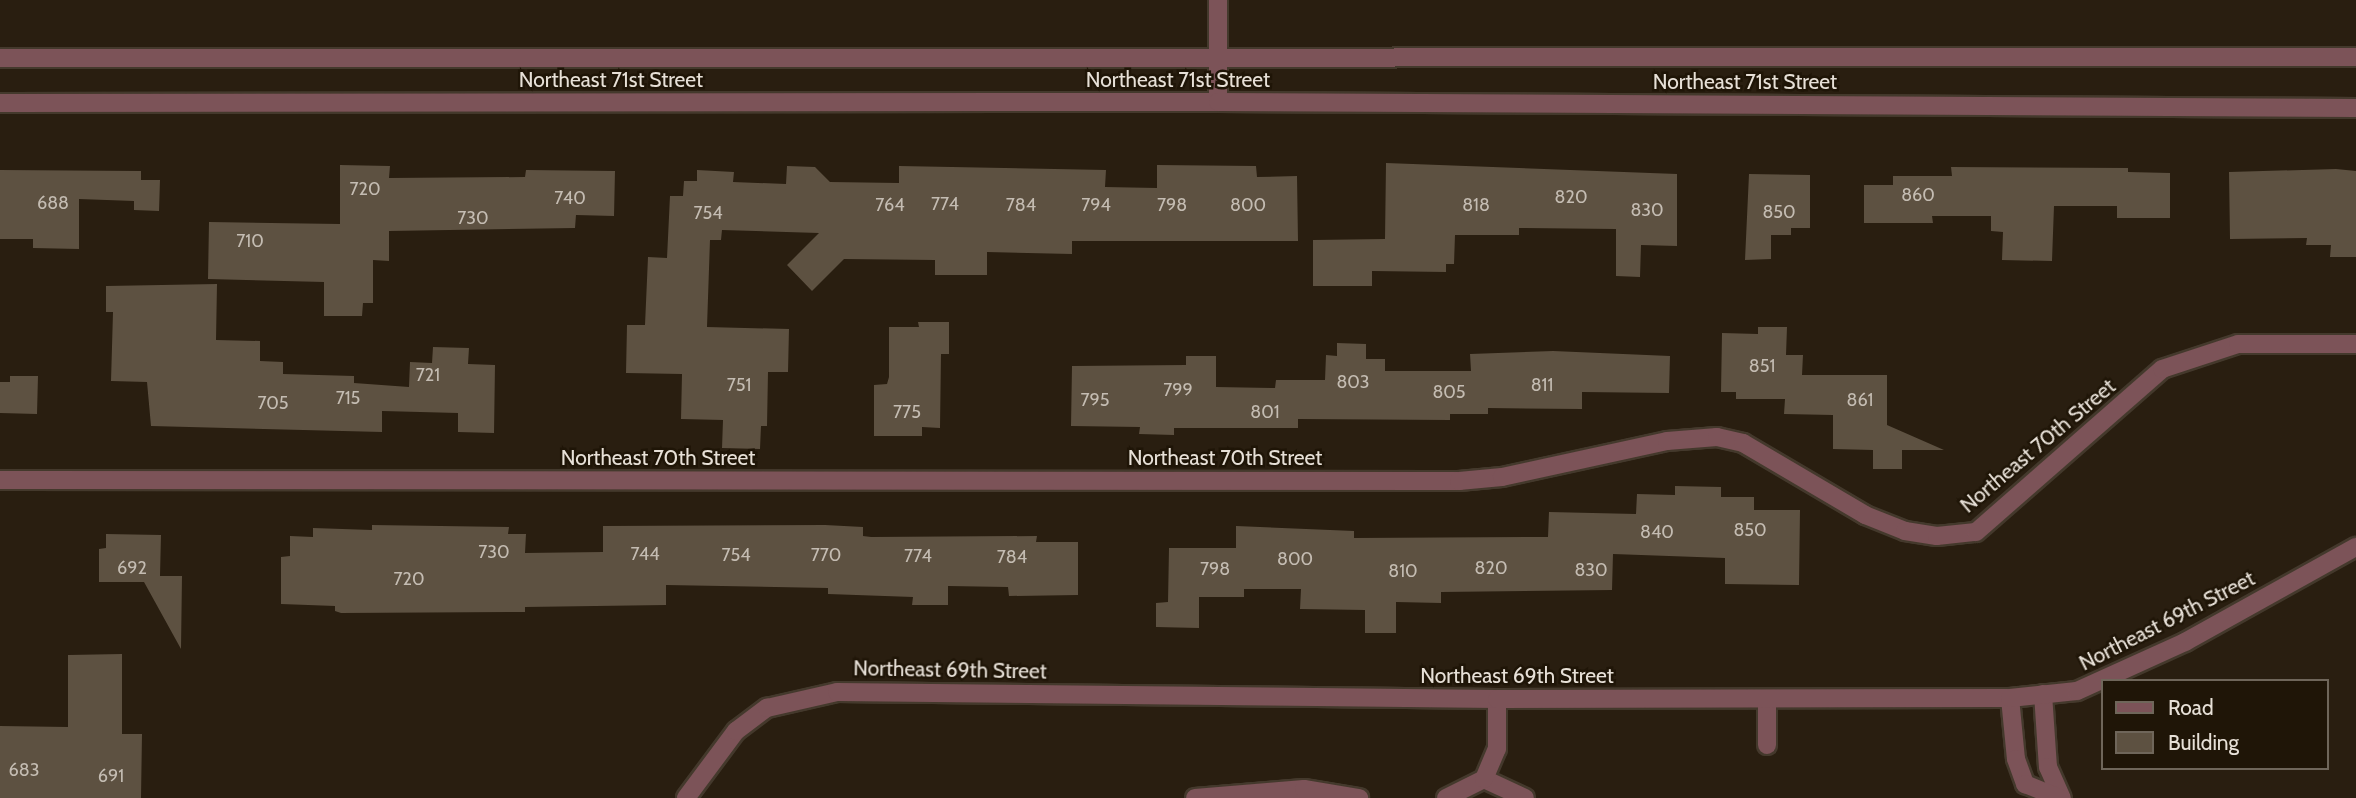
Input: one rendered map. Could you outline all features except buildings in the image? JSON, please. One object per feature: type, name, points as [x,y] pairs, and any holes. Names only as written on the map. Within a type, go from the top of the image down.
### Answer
[{"type":"street","points":[[1218,0],[1218,102]]},
{"type":"street","name":"Northeast 71st Street","points":[[0,58],[2356,57]]},
{"type":"street","name":"Northeast 71st Street","points":[[0,103],[1218,102],[2356,108]]},
{"type":"street","name":"Northeast 70th Street","points":[[0,480],[1459,481],[1502,477],[1667,441],[1717,436],[1744,443],[1865,515],[1905,531],[1937,536],[1976,532],[2162,369],[2238,344],[2356,344]]},
{"type":"street","name":"Northeast 69th Street","points":[[2103,679],[2185,642],[2356,547]]},
{"type":"street","name":"Northeast 69th Street","points":[[686,798],[736,731],[767,708],[837,692],[1497,699],[2010,698],[2077,691],[2100,681]]},
{"type":"street","points":[[2043,694],[2048,766],[2061,798]]},
{"type":"street","points":[[2010,698],[2016,759],[2025,785],[2061,798]]},
{"type":"street","points":[[1446,798],[1484,779],[1497,749],[1497,699]]},
{"type":"street","points":[[1767,699],[1767,745]]},
{"type":"street","points":[[1484,779],[1525,798]]},
{"type":"street","points":[[1195,798],[1304,789],[1359,798]]}]
